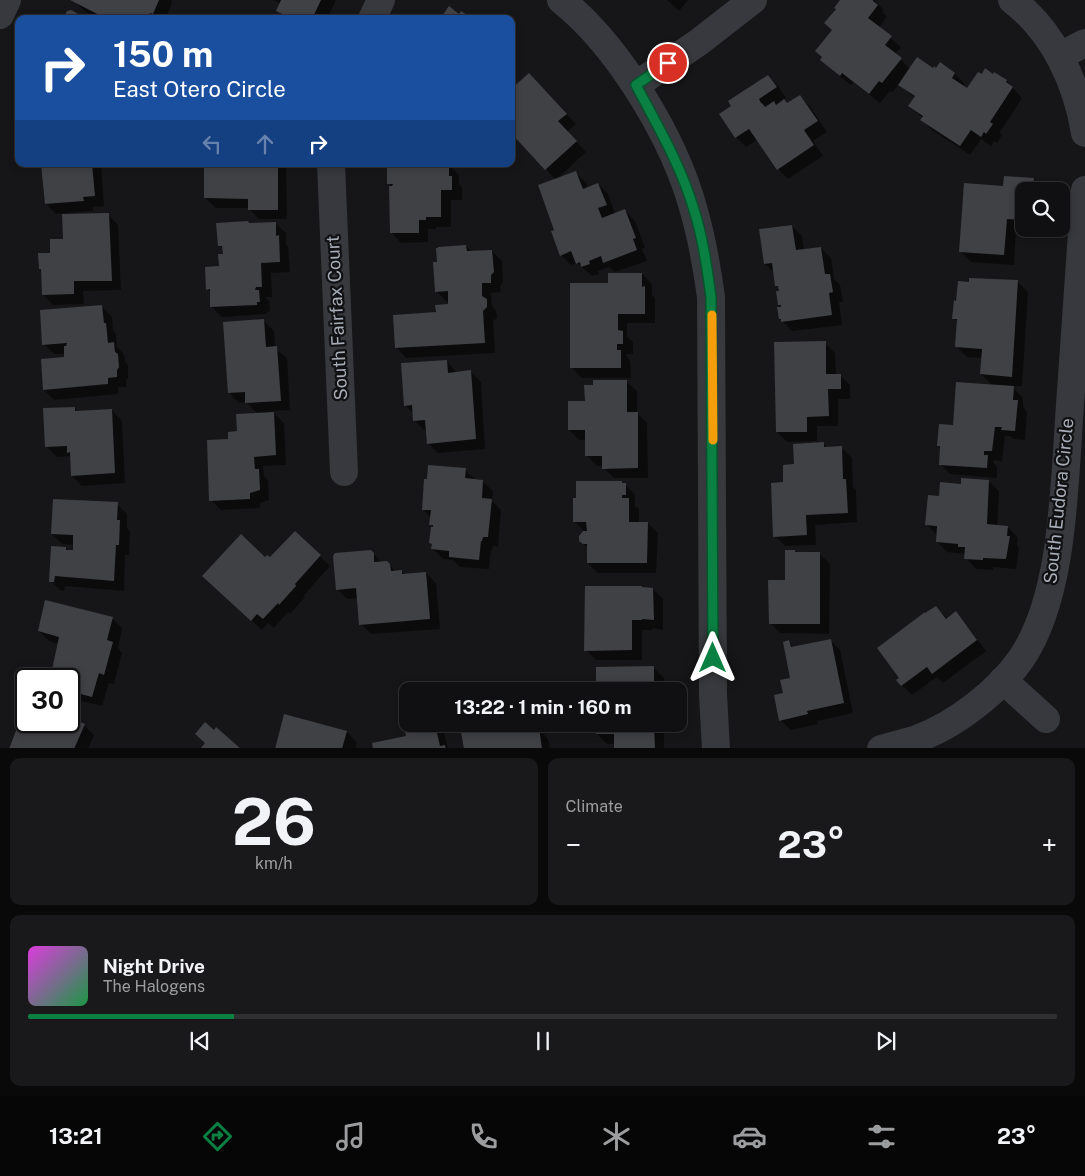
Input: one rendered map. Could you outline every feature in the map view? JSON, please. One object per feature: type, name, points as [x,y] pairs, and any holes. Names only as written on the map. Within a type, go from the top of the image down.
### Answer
[{"type":"street","points":[[0,15],[7,0]]},
{"type":"street","points":[[374,15],[381,0]]},
{"type":"street","points":[[561,0],[598,37],[636,85],[672,150],[694,210],[705,254],[711,297],[713,695],[716,748]]},
{"type":"street","points":[[636,85],[699,42],[753,0]]},
{"type":"street","points":[[1012,0],[1043,32],[1060,56],[1081,108],[1085,133]]},
{"type":"street","points":[[1060,56],[1085,43]]},
{"type":"street","name":"South Fairfax Court","points":[[331,167],[344,472]]},
{"type":"street","name":"South Eudora Circle","points":[[881,748],[918,738],[951,723],[979,702],[1002,680],[1021,660],[1034,637],[1051,588],[1058,551],[1085,190]]},
{"type":"street","points":[[1002,680],[1046,719]]},
{"type":"building","points":[[70,0],[159,0],[153,14],[99,15]]},
{"type":"building","points":[[281,0],[321,0],[314,15],[284,15],[276,11]]},
{"type":"building","points":[[840,0],[873,0],[878,5],[868,18],[892,36],[885,45],[902,58],[882,83],[879,81],[869,94],[842,73],[840,76],[820,60],[822,57],[815,51],[832,30],[824,23],[836,9],[834,8]]},
{"type":"building","points":[[449,6],[459,14],[461,11],[467,15],[443,15]]},
{"type":"building","points":[[71,10],[80,15],[65,15],[67,11]]},
{"type":"building","points":[[917,57],[933,68],[934,66],[936,68],[940,62],[955,73],[952,78],[967,88],[978,72],[982,74],[985,68],[1007,80],[1006,82],[1013,87],[990,122],[993,124],[986,134],[984,132],[981,137],[971,130],[960,146],[920,120],[923,116],[908,106],[915,96],[898,85]]},
{"type":"building","points":[[529,73],[567,114],[558,121],[577,141],[545,170],[515,137],[515,85]]},
{"type":"building","points":[[768,75],[777,87],[759,99],[765,107],[774,101],[776,105],[784,99],[787,103],[800,95],[818,121],[804,130],[814,145],[777,170],[749,129],[735,138],[719,114],[731,106],[728,101]]},
{"type":"building","points":[[41,167],[92,167],[95,196],[83,197],[84,201],[45,204]]},
{"type":"building","points":[[204,167],[278,167],[278,210],[248,210],[248,199],[204,198]]},
{"type":"building","points":[[387,167],[449,167],[449,176],[452,176],[452,190],[441,190],[441,217],[426,217],[426,220],[419,220],[419,233],[390,233],[389,186],[393,184],[387,184]]},
{"type":"building","points":[[576,171],[583,189],[598,183],[607,205],[598,208],[602,218],[625,209],[636,238],[633,239],[637,250],[603,263],[601,256],[589,261],[590,264],[581,267],[580,262],[576,264],[571,251],[560,256],[551,231],[554,230],[538,185]]},
{"type":"building","points":[[1004,176],[1034,178],[1034,182],[1015,182],[1015,219],[1007,219],[1004,255],[959,252],[964,183],[1003,186]]},
{"type":"building","points":[[109,213],[112,281],[74,281],[74,294],[42,295],[38,253],[50,253],[50,239],[63,239],[62,214]]},
{"type":"building","points":[[248,221],[249,223],[276,222],[276,236],[279,235],[280,262],[261,263],[262,287],[256,287],[255,290],[259,290],[260,302],[257,302],[257,305],[210,307],[210,289],[206,290],[205,267],[219,266],[218,254],[223,254],[222,246],[218,246],[216,223]]},
{"type":"building","points":[[792,225],[796,250],[821,247],[825,274],[830,274],[833,292],[829,293],[832,315],[781,322],[781,319],[779,319],[777,307],[781,307],[781,305],[778,305],[776,291],[779,291],[778,286],[775,286],[772,263],[764,264],[759,229]]},
{"type":"building","points":[[466,245],[467,251],[492,250],[494,272],[491,275],[491,283],[482,283],[482,296],[487,299],[487,307],[483,311],[485,343],[395,348],[393,315],[436,312],[435,305],[448,304],[448,291],[435,292],[433,262],[437,262],[436,248]]},
{"type":"building","points":[[608,273],[642,273],[642,287],[645,286],[645,314],[618,314],[618,330],[623,331],[623,344],[617,344],[617,350],[621,350],[621,368],[570,368],[570,283],[608,283]]},
{"type":"building","points":[[969,278],[1018,280],[1012,377],[980,374],[982,349],[955,347],[957,319],[952,319],[954,300],[956,301],[958,281],[969,282]]},
{"type":"building","points":[[102,305],[108,343],[114,342],[115,352],[118,354],[119,367],[117,377],[108,378],[108,384],[43,390],[41,359],[64,357],[64,346],[67,343],[42,345],[40,310]]},
{"type":"building","points":[[264,319],[266,347],[277,346],[281,401],[245,403],[245,392],[228,393],[223,322]]},
{"type":"building","points":[[826,341],[826,374],[841,374],[841,389],[828,389],[829,416],[807,417],[807,432],[776,432],[774,342]]},
{"type":"building","points":[[447,360],[448,373],[471,370],[476,439],[427,444],[425,420],[413,421],[412,405],[404,406],[401,363]]},
{"type":"building","points":[[593,380],[627,380],[627,412],[638,412],[638,468],[602,469],[602,456],[585,456],[585,430],[568,430],[568,401],[585,401],[584,385],[593,385]]},
{"type":"building","points":[[956,382],[1014,386],[1013,400],[1018,400],[1015,431],[1001,430],[1002,427],[995,427],[992,451],[984,451],[984,455],[988,455],[987,468],[939,465],[940,446],[937,446],[939,424],[953,425]]},
{"type":"building","points":[[75,407],[75,411],[112,409],[115,473],[71,476],[70,452],[67,453],[67,446],[45,447],[43,408]]},
{"type":"building","points":[[274,412],[276,455],[254,457],[255,469],[259,469],[260,490],[250,493],[250,499],[209,501],[207,440],[228,439],[228,432],[237,431],[236,414]]},
{"type":"building","points":[[824,442],[824,447],[842,446],[843,479],[846,479],[848,513],[806,515],[807,535],[773,537],[771,483],[783,482],[783,465],[794,464],[793,444]]},
{"type":"building","points":[[428,465],[466,468],[465,478],[483,480],[482,498],[492,499],[488,537],[483,537],[481,541],[479,560],[449,557],[449,551],[431,549],[432,544],[429,543],[431,527],[433,525],[429,525],[431,510],[422,510],[424,479],[427,479]]},
{"type":"building","points":[[961,478],[989,480],[987,524],[1008,526],[1007,536],[1010,536],[1006,559],[964,559],[965,547],[958,547],[958,544],[936,542],[937,526],[925,525],[928,495],[939,496],[940,482],[961,484]]},
{"type":"building","points":[[576,481],[622,481],[622,483],[626,483],[626,495],[622,495],[622,498],[629,498],[629,522],[648,522],[647,563],[587,563],[587,544],[579,541],[579,536],[583,531],[587,531],[586,522],[573,522],[573,498],[576,498]]},
{"type":"building","points":[[53,499],[118,502],[117,520],[120,520],[119,545],[116,545],[114,581],[55,576],[54,582],[49,582],[51,546],[66,547],[66,550],[73,550],[73,535],[51,534]]},
{"type":"building","points":[[295,531],[321,555],[279,605],[278,603],[263,619],[257,614],[251,621],[202,576],[241,534],[265,557],[267,555],[270,557]]},
{"type":"building","points":[[371,550],[374,553],[374,562],[387,561],[390,564],[391,571],[402,570],[402,574],[426,572],[430,619],[359,625],[356,588],[336,590],[333,556],[335,553]]},
{"type":"building","points":[[785,550],[820,552],[820,624],[769,624],[768,580],[785,580]]},
{"type":"building","points":[[585,586],[642,586],[653,588],[654,620],[632,620],[632,650],[584,651]]},
{"type":"building","points":[[45,600],[113,617],[107,640],[113,642],[104,675],[99,673],[92,697],[80,694],[80,668],[52,668],[59,637],[38,631]]},
{"type":"building","points":[[936,606],[946,619],[956,611],[977,640],[932,674],[927,667],[901,686],[896,680],[899,678],[877,648]]},
{"type":"building","points":[[831,639],[844,703],[807,711],[808,714],[779,721],[774,695],[783,693],[780,680],[790,678],[783,642],[789,640],[791,647]]},
{"type":"building","points":[[654,666],[654,682],[596,682],[596,667]]},
{"type":"building","points":[[284,714],[347,731],[342,748],[275,748]]},
{"type":"building","points":[[80,722],[85,724],[74,748],[9,748],[15,733],[80,733]]},
{"type":"building","points":[[205,722],[214,730],[216,727],[240,748],[201,748],[205,743],[195,734]]},
{"type":"building","points":[[405,732],[437,732],[440,746],[445,745],[446,748],[373,748],[372,743],[406,736]]},
{"type":"building","points":[[461,732],[540,732],[542,748],[464,748]]},
{"type":"building","points":[[596,732],[654,732],[655,748],[614,748],[614,734],[596,734]]},
{"type":"slow traffic","points":[[712,315],[713,440]]},
{"type":"route","points":[[668,63],[636,85],[672,150],[694,210],[705,254],[711,297],[713,658]]}]
